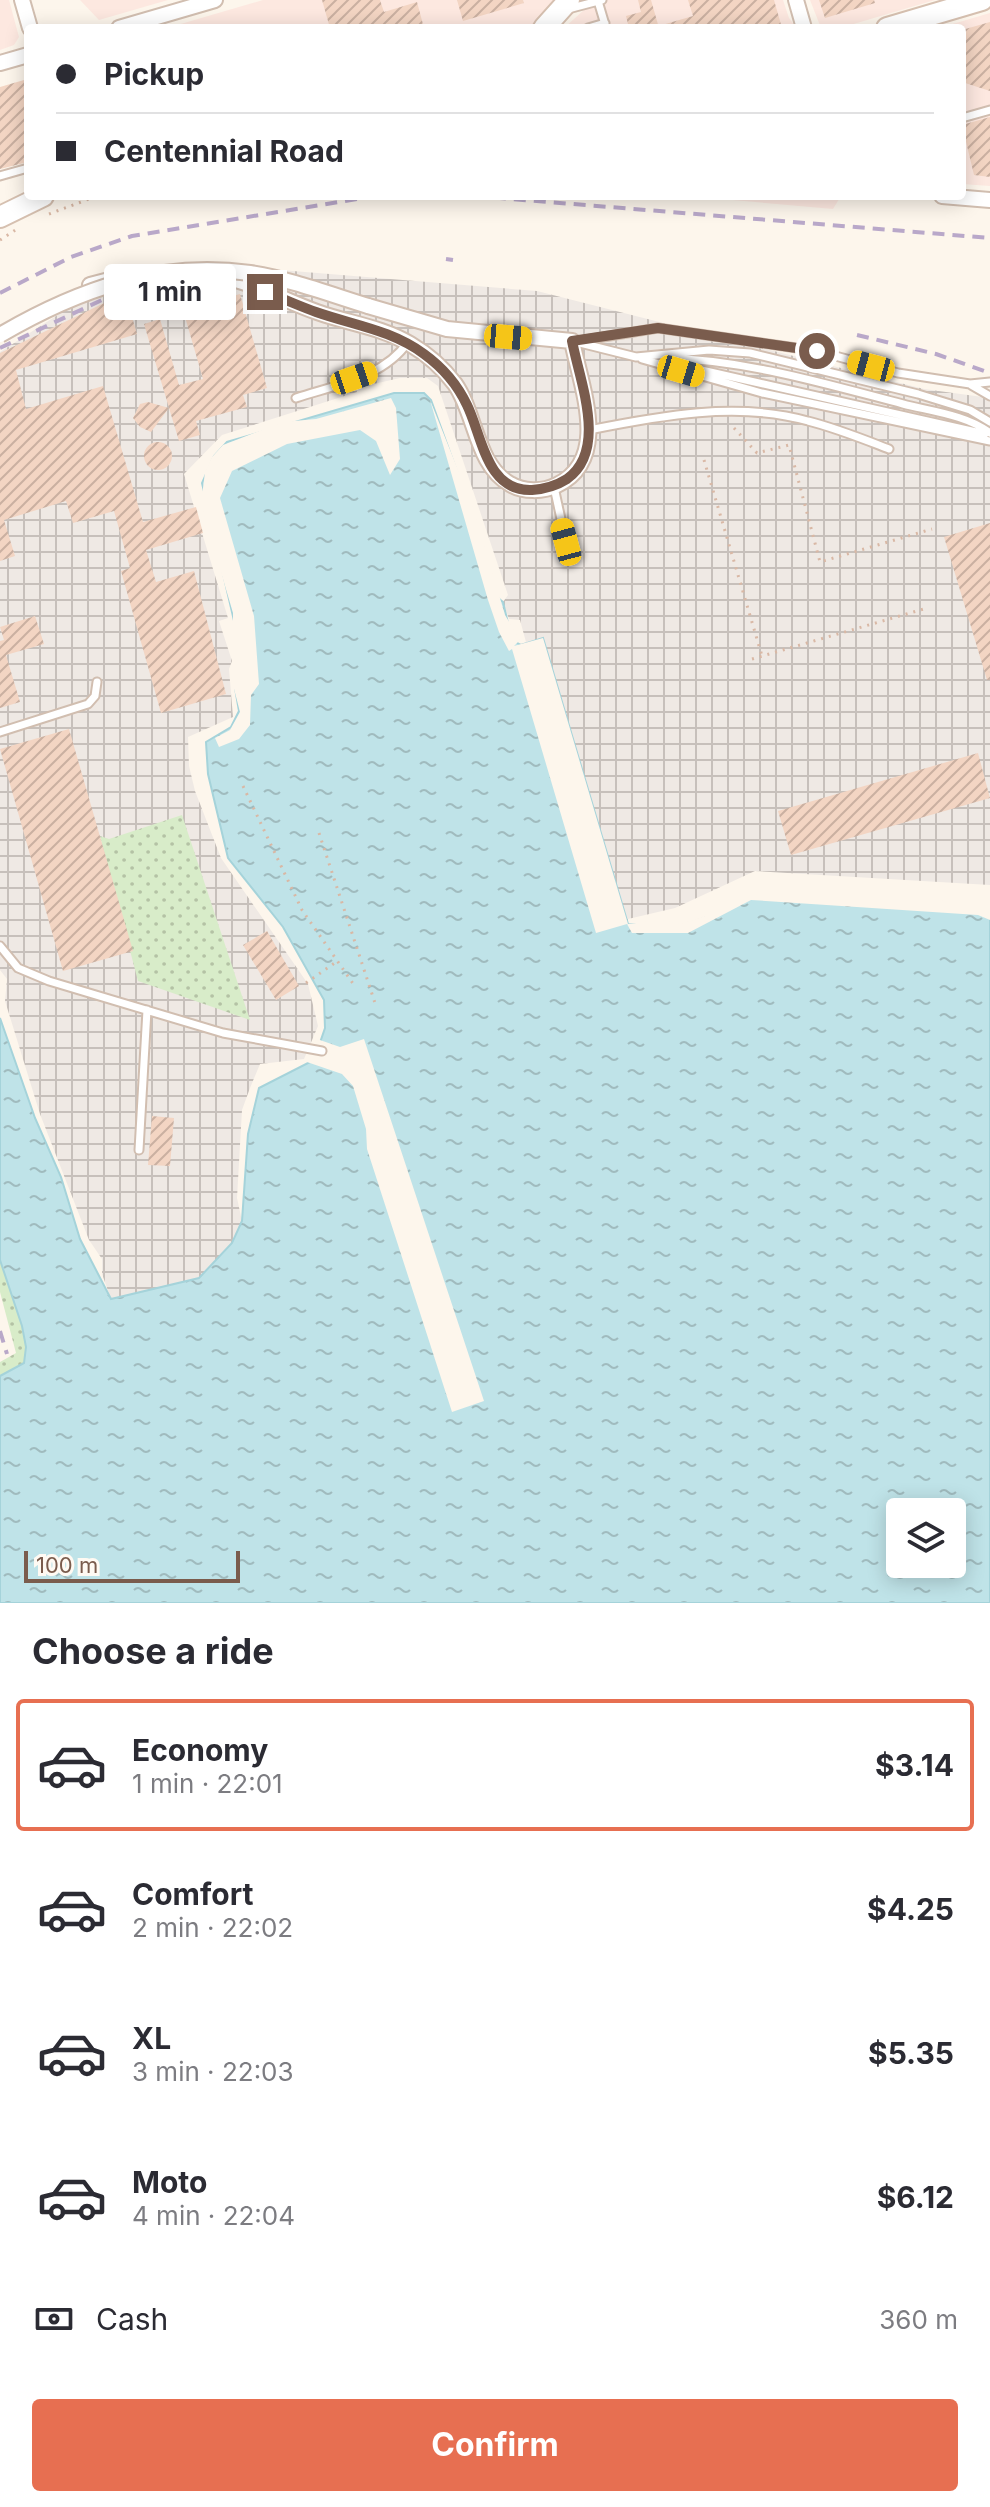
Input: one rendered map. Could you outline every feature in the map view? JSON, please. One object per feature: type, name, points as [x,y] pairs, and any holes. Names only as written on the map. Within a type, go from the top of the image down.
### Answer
[{"type":"main road","points":[[901,24],[982,0]]},
{"type":"main road","points":[[548,24],[564,6]]},
{"type":"main road","points":[[7,224],[44,206]]},
{"type":"street","points":[[22,0],[29,24]]},
{"type":"street","points":[[133,24],[215,0]]},
{"type":"street","points":[[796,0],[803,24]]},
{"type":"street","points":[[0,63],[24,56]]},
{"type":"street","points":[[966,198],[990,200]]},
{"type":"street","points":[[0,332],[71,293],[115,276],[161,269],[218,275],[408,342],[455,384],[470,412],[484,455],[500,477],[526,490],[554,487],[568,479],[585,460],[589,430],[572,341],[460,331],[252,273],[164,272],[130,278],[72,296],[0,332]]},
{"type":"lane","points":[[564,6],[600,0],[605,24]]},
{"type":"lane","points":[[966,117],[990,110]]},
{"type":"lane","points":[[0,176],[24,169]]},
{"type":"lane","points":[[572,341],[658,328],[817,351],[898,373],[970,384],[990,382]]},
{"type":"lane","points":[[572,341],[762,393],[990,441]]},
{"type":"lane","points":[[296,398],[383,368],[396,359],[408,342]]},
{"type":"lane","points":[[636,357],[709,350],[750,353],[918,394],[970,410],[990,422]]},
{"type":"lane","points":[[636,357],[706,368],[990,434]]},
{"type":"lane","points":[[970,384],[990,396]]},
{"type":"lane","points":[[589,430],[688,414],[743,412],[805,420],[889,449]]},
{"type":"lane","points":[[554,487],[566,542]]},
{"type":"lane","points":[[0,732],[88,704],[95,696],[97,682]]},
{"type":"lane","points":[[0,946],[18,968],[223,1033],[322,1051]]},
{"type":"lane","points":[[139,1150],[147,1010]]},
{"type":"path","points":[[44,206],[76,200]]},
{"type":"path","points":[[0,240],[7,224],[25,225]]},
{"type":"path","points":[[734,428],[757,453],[789,445],[820,562],[932,529]]},
{"type":"path","points":[[704,460],[762,656]]},
{"type":"path","points":[[752,659],[927,608]]},
{"type":"path","points":[[243,786],[302,910],[354,985]]},
{"type":"path","points":[[319,833],[375,1003]]},
{"type":"path","points":[[306,983],[337,961]]},
{"type":"shaded area","points":[[0,0],[9,0],[19,37],[14,45],[0,50]]},
{"type":"shaded area","points":[[80,0],[168,0],[99,20]]},
{"type":"shaded area","points":[[263,0],[557,0],[536,24],[181,24]]},
{"type":"shaded area","points":[[595,0],[783,0],[794,24],[568,24]]},
{"type":"shaded area","points":[[810,0],[935,0],[854,24],[819,24]]},
{"type":"shaded area","points":[[990,13],[990,186],[966,184],[966,24],[953,24]]},
{"type":"shaded area","points":[[732,200],[839,200],[833,209]]},
{"type":"shaded area","points":[[256,268],[537,291],[924,389],[990,398],[990,885],[755,871],[675,908],[628,919],[628,924],[511,647],[526,642],[520,620],[509,619],[503,602],[508,595],[438,386],[427,378],[400,378],[356,388],[357,392],[222,435],[184,474],[228,618],[219,621],[232,661],[229,669],[233,717],[188,737],[189,766],[195,791],[221,858],[308,984],[318,1026],[304,1059],[260,1064],[250,1088],[242,1110],[237,1198],[242,1221],[232,1243],[199,1278],[111,1299],[102,1274],[102,1259],[89,1240],[40,1114],[5,1001],[7,979],[0,970],[0,352],[81,300],[138,282]]},
{"type":"green space","points":[[182,815],[250,1020],[138,981],[100,836],[109,839]]},
{"type":"green space","points":[[0,1260],[26,1347],[24,1363],[0,1376],[0,1362],[16,1353],[0,1292]]},
{"type":"water","points":[[394,393],[424,393],[431,400],[471,510],[497,597],[503,602],[512,640],[521,645],[543,638],[628,924],[680,926],[707,917],[744,894],[990,910],[990,1603],[0,1603],[0,1376],[24,1363],[26,1347],[0,1260],[0,1018],[35,1118],[61,1177],[80,1239],[111,1299],[199,1278],[232,1243],[242,1221],[248,1134],[259,1088],[314,1060],[325,1028],[324,1000],[283,927],[228,858],[208,774],[206,742],[231,727],[239,711],[235,688],[235,625],[202,483],[214,456],[227,442]]},
{"type":"pier","points":[[391,398],[396,408],[400,459],[390,475],[376,441],[360,430],[287,444],[232,471],[220,498],[254,616],[259,684],[251,695],[250,725],[239,739],[219,747],[215,738],[230,730],[240,712],[233,685],[233,613],[201,504],[205,472],[212,457],[223,445],[283,422],[316,419]]},
{"type":"pier","points":[[430,400],[473,507],[505,615],[520,640],[514,646],[543,638],[628,924],[662,920],[680,924],[705,916],[705,911],[743,890],[774,885],[990,905],[990,920],[978,915],[751,900],[688,933],[632,933],[627,924],[596,933],[512,649],[509,651],[499,632],[488,600]]},
{"type":"pier","points":[[317,1039],[340,1047],[364,1039],[484,1401],[452,1412],[367,1149],[366,1129],[353,1086],[342,1074],[304,1061],[311,1057]]},
{"type":"building","points":[[322,0],[380,0],[384,12],[417,2],[423,24],[329,24]]},
{"type":"building","points":[[457,0],[523,0],[524,3],[463,21]]},
{"type":"building","points":[[638,0],[651,0],[658,24],[628,24],[626,16],[641,12]]},
{"type":"building","points":[[688,0],[774,0],[781,24],[665,24],[693,16]]},
{"type":"building","points":[[819,0],[874,0],[875,3],[825,18]]},
{"type":"building","points":[[990,22],[990,91],[966,83],[966,29]]},
{"type":"building","points":[[24,80],[24,163],[0,169],[0,87]]},
{"type":"building","points":[[990,117],[990,177],[974,175],[966,142],[966,124]]},
{"type":"building","points":[[125,293],[137,334],[16,370],[26,409],[103,386],[143,522],[196,507],[203,533],[146,550],[156,582],[194,571],[226,694],[161,713],[121,571],[130,568],[114,511],[73,523],[66,501],[4,520],[15,556],[0,561],[0,353]]},
{"type":"building","points":[[240,294],[267,388],[243,395],[247,407],[196,421],[200,435],[179,441],[144,324],[160,319],[179,385],[203,379],[183,310]]},
{"type":"building","points":[[148,402],[169,408],[151,432],[140,427],[133,418],[140,404]]},
{"type":"building","points":[[158,442],[168,446],[172,456],[168,466],[158,470],[148,466],[144,456],[148,446]]},
{"type":"building","points":[[990,523],[990,680],[987,680],[944,537]]},
{"type":"building","points":[[35,616],[44,644],[6,655],[20,702],[0,708],[0,641],[4,640],[0,627]]},
{"type":"building","points":[[69,729],[133,951],[63,971],[0,749]]},
{"type":"building","points":[[978,753],[990,798],[791,855],[778,811]]},
{"type":"building","points":[[267,931],[299,986],[276,1000],[243,945]]},
{"type":"building","points":[[152,1116],[174,1118],[170,1166],[148,1165]]},
{"type":"railway","points":[[0,293],[71,257],[132,236],[351,200]]},
{"type":"railway","points":[[523,200],[990,238]]},
{"type":"railway","points":[[446,259],[453,260]]},
{"type":"railway","points":[[0,348],[121,291]]},
{"type":"railway","points":[[857,335],[936,354],[990,373]]},
{"type":"railway","points":[[0,1331],[7,1354]]},
{"type":"route","points":[[265,292],[316,312],[380,331],[408,342],[426,355],[444,370],[461,394],[491,466],[512,486],[526,490],[554,487],[568,479],[585,460],[589,430],[572,341],[658,328],[817,351]]}]
